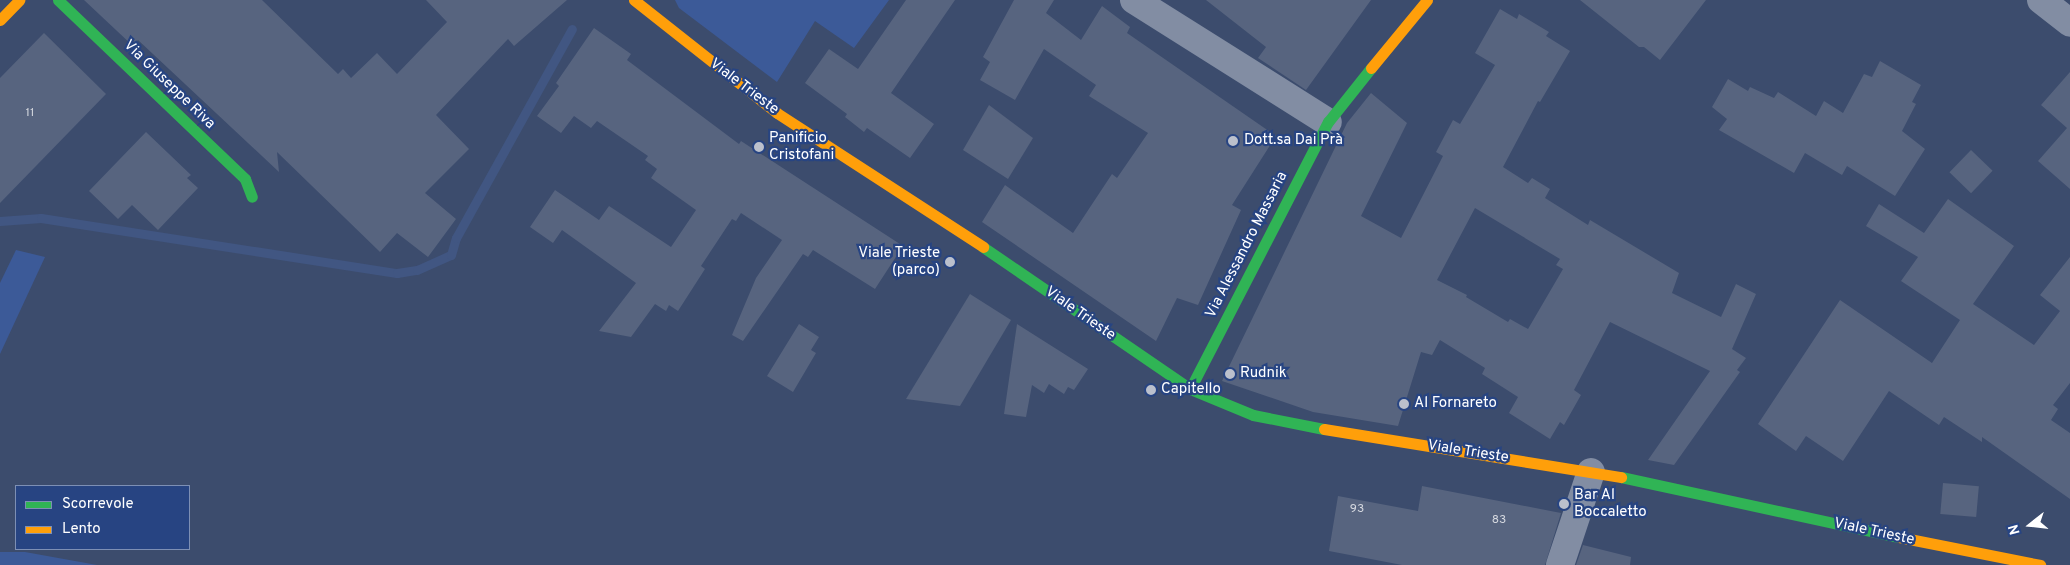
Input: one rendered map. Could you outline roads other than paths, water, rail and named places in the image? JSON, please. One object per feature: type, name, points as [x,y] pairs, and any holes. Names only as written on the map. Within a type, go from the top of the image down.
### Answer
[{"type":"main road","points":[[0,20],[20,0]]},
{"type":"main road","name":"Via Giuseppe Riva","points":[[58,0],[246,178],[252,197]]},
{"type":"main road","name":"Viale Trieste","points":[[634,0],[777,113],[923,206],[1190,389],[1253,415],[1302,426],[1592,472],[2040,565]]},
{"type":"main road","name":"Via Alessandro Massaria","points":[[1190,389],[1328,122],[1427,0]]},
{"type":"street","points":[[1134,0],[1328,122]]},
{"type":"street","points":[[2041,0],[2070,23]]},
{"type":"street","points":[[1560,565],[1592,472]]},
{"type":"waterway","points":[[0,221],[41,218],[397,273],[417,270],[451,255],[456,238],[572,29]]},
{"type":"place","name":"Dott.sa Dai Prà","points":[[1233,141]]},
{"type":"place","name":"Panificio Cristofani","points":[[759,147]]},
{"type":"place","name":"Viale Trieste (parco)","points":[[950,262]]},
{"type":"place","name":"Rudnik","points":[[1230,374]]},
{"type":"place","name":"Capitello","points":[[1151,390]]},
{"type":"place","name":"Al Fornareto","points":[[1404,404]]},
{"type":"place","name":"Bar Al Boccaletto","points":[[1564,504]]}]
